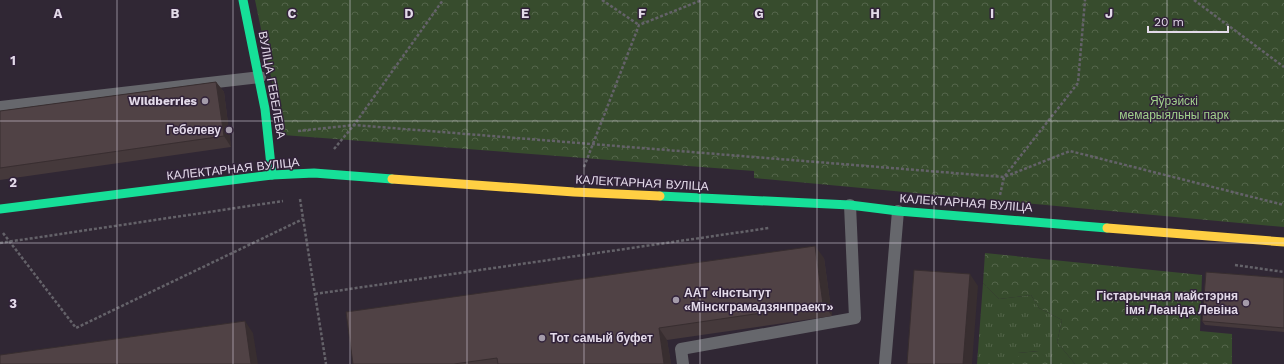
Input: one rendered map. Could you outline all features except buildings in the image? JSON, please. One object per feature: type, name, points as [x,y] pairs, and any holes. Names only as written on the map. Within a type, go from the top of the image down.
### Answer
[{"type":"street","name":"ВУЛІЦА ГЕБЕЛЕВА","points":[[244,0],[260,77],[270,138],[272,175]]},
{"type":"street","name":"КАЛЕКТАРНАЯ ВУЛІЦА","points":[[0,209],[272,175],[314,173],[574,192],[850,205],[898,211],[996,217],[1284,242]]},
{"type":"lane","points":[[0,108],[260,77]]},
{"type":"lane","points":[[683,364],[682,349],[856,318],[850,205]]},
{"type":"lane","points":[[885,364],[898,211]]},
{"type":"path","points":[[314,173],[354,125],[443,0]]},
{"type":"path","points":[[602,0],[639,25]]},
{"type":"path","points":[[574,192],[639,25],[702,0]]},
{"type":"path","points":[[996,217],[1004,177],[1078,83],[1085,0]]},
{"type":"path","points":[[1194,0],[1284,67]]},
{"type":"path","points":[[298,131],[354,125],[1004,177],[1070,151],[1284,205]]},
{"type":"path","points":[[292,200],[300,199],[326,364]]},
{"type":"path","points":[[0,243],[284,201]]},
{"type":"path","points":[[8,242],[76,328],[303,219]]},
{"type":"path","points":[[315,294],[775,227]]},
{"type":"path","points":[[1231,264],[1284,272]]},
{"type":"green space","name":"Яўрэйскі мемарыяльны парк","points":[[255,0],[1284,0],[1284,227],[754,178],[754,171],[283,135]]},
{"type":"green space","points":[[985,253],[1202,275],[1200,331],[1232,334],[1232,364],[1075,364],[1057,342],[1062,320],[1039,308],[1031,295],[999,299],[983,283]]},
{"type":"green space","points":[[983,283],[999,299],[1031,295],[1039,308],[1062,320],[1057,342],[1075,364],[1053,364],[1038,351],[1018,353],[1018,364],[977,364]]},
{"type":"green space","points":[[1039,351],[1053,364],[1018,364],[1018,353]]},
{"type":"traffic: fast","points":[[243,0],[265,109],[272,175]]},
{"type":"traffic: fast","points":[[0,209],[272,175],[314,173],[392,179]]},
{"type":"traffic: fast","points":[[660,196],[850,205],[898,211],[1107,228]]},
{"type":"traffic: slow","points":[[392,179],[574,192],[660,196]]},
{"type":"traffic: slow","points":[[1107,228],[1284,242]]},
{"type":"place","name":"Wildberries","points":[[205,101]]},
{"type":"place","name":"Гебелеву","points":[[229,130]]},
{"type":"place","name":"ААТ «Інстытут «Мінскграмадзянпраект»","points":[[676,300]]},
{"type":"place","name":"Гістарычная майстэрня імя Леаніда Левіна","points":[[1246,303]]},
{"type":"place","name":"Тот самый буфет","points":[[542,338]]}]
